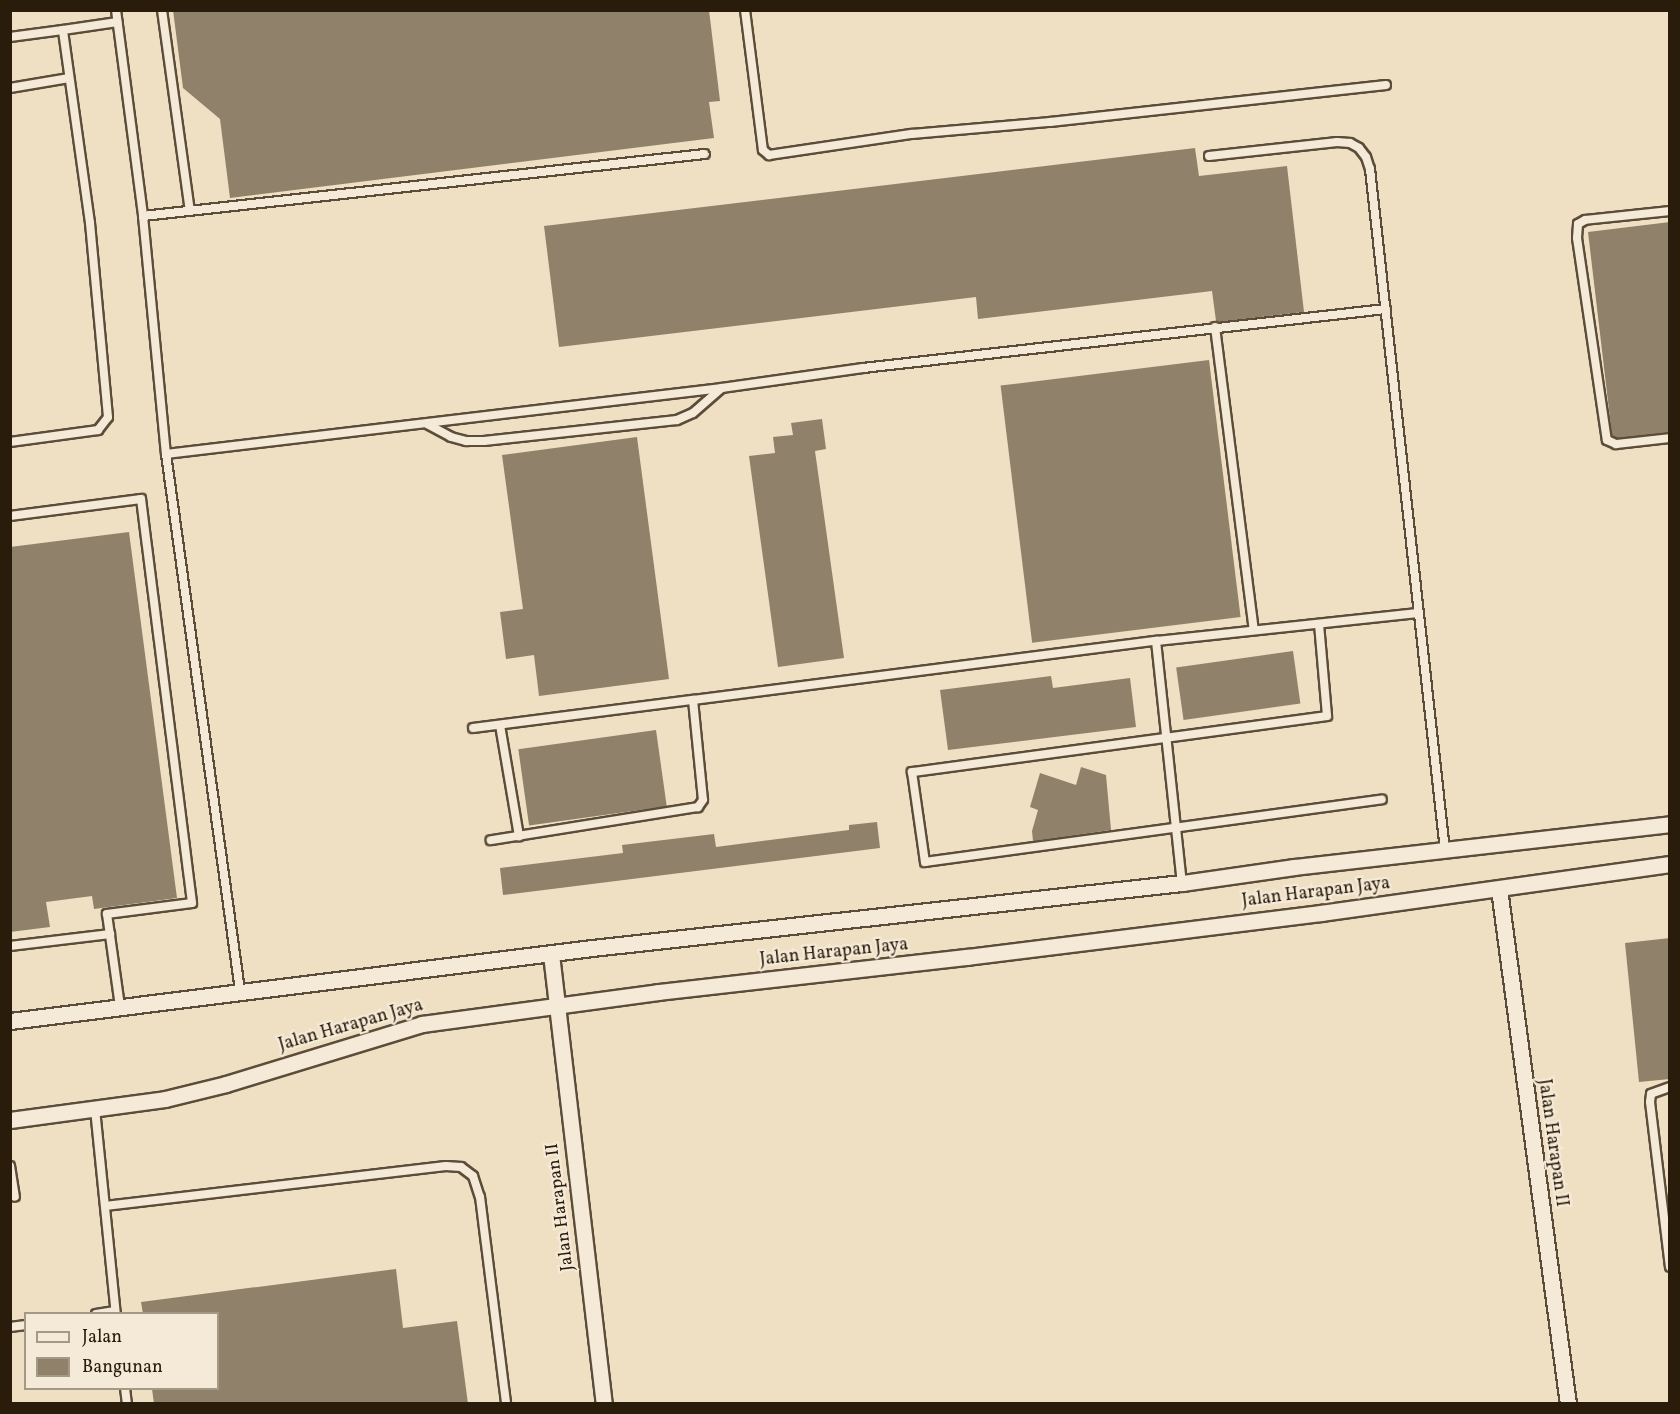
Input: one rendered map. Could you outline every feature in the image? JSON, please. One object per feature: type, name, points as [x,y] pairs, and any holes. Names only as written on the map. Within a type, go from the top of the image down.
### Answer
[{"type":"street","name":"Jalan Harapan Jaya","points":[[10,1021],[592,948],[1182,883],[1670,824]]},
{"type":"street","name":"Jalan Harapan Jaya","points":[[10,1120],[165,1099],[226,1084],[422,1024],[556,1005],[967,957],[1499,889],[1567,876],[1670,864]]},
{"type":"street","name":"Jalan Harapan II","points":[[1499,889],[1568,1404]]},
{"type":"street","name":"Jalan Harapan II","points":[[551,954],[604,1404]]},
{"type":"lane","points":[[116,10],[143,216],[166,454],[240,991]]},
{"type":"lane","points":[[162,10],[190,210]]},
{"type":"lane","points":[[744,10],[763,150],[769,155],[912,135],[1386,85]]},
{"type":"lane","points":[[10,37],[117,22]]},
{"type":"lane","points":[[10,442],[98,430],[104,427],[108,417],[90,223],[63,30]]},
{"type":"lane","points":[[10,88],[69,78]]},
{"type":"lane","points":[[1209,156],[1337,142],[1350,143],[1359,148],[1370,169],[1445,850]]},
{"type":"lane","points":[[143,216],[705,154]]},
{"type":"lane","points":[[1670,211],[1585,220],[1578,224],[1577,238],[1607,440],[1616,444],[1670,438]]},
{"type":"lane","points":[[166,454],[722,388],[863,368],[1386,309]]},
{"type":"lane","points":[[1215,327],[1254,630]]},
{"type":"lane","points":[[427,424],[451,437],[475,441],[677,420],[693,413],[722,388]]},
{"type":"lane","points":[[10,516],[141,499],[192,903],[107,914],[120,1007]]},
{"type":"lane","points":[[473,728],[1156,641],[1419,614]]},
{"type":"lane","points":[[1319,624],[1328,716],[912,772],[925,862],[1382,799]]},
{"type":"lane","points":[[1156,641],[1182,883]]},
{"type":"lane","points":[[490,840],[698,807],[703,800],[693,699]]},
{"type":"lane","points":[[500,725],[519,836]]},
{"type":"lane","points":[[10,946],[110,934]]},
{"type":"lane","points":[[1670,1087],[1651,1094],[1650,1102],[1670,1267]]},
{"type":"lane","points":[[95,1109],[115,1312]]},
{"type":"lane","points":[[10,1166],[15,1197]]},
{"type":"lane","points":[[105,1206],[446,1166],[461,1167],[473,1176],[480,1197],[506,1404]]},
{"type":"building","points":[[173,10],[709,10],[720,101],[709,102],[714,138],[230,198],[220,119],[183,88]]},
{"type":"building","points":[[1195,148],[1199,176],[1287,166],[1304,312],[1218,322],[1212,291],[978,319],[976,297],[559,347],[544,226]]},
{"type":"building","points":[[1670,222],[1670,432],[1617,438],[1612,435],[1588,232]]},
{"type":"building","points":[[1209,360],[1241,617],[1032,643],[1001,386]]},
{"type":"building","points":[[822,419],[826,449],[815,451],[844,658],[778,667],[749,456],[775,453],[773,437],[793,435],[791,423]]},
{"type":"building","points":[[637,437],[669,679],[539,696],[534,655],[506,659],[500,612],[523,609],[502,455]]},
{"type":"building","points":[[129,532],[177,898],[94,909],[92,896],[46,902],[50,927],[10,932],[10,547]]},
{"type":"building","points":[[1293,651],[1300,703],[1184,720],[1176,667]]},
{"type":"building","points":[[1051,676],[1053,688],[1130,678],[1136,727],[948,750],[940,690]]},
{"type":"building","points":[[656,730],[667,806],[529,826],[518,749]]},
{"type":"building","points":[[1081,767],[1106,775],[1111,830],[1033,841],[1032,831],[1038,810],[1030,807],[1040,773],[1076,785]]},
{"type":"building","points":[[877,822],[880,848],[503,895],[500,868],[623,853],[622,845],[714,834],[716,847],[849,830],[849,825]]},
{"type":"building","points":[[1670,938],[1670,1079],[1639,1082],[1625,943]]},
{"type":"building","points":[[396,1269],[403,1328],[457,1321],[468,1404],[154,1404],[152,1390],[219,1390],[219,1312],[143,1312],[141,1302]]}]
